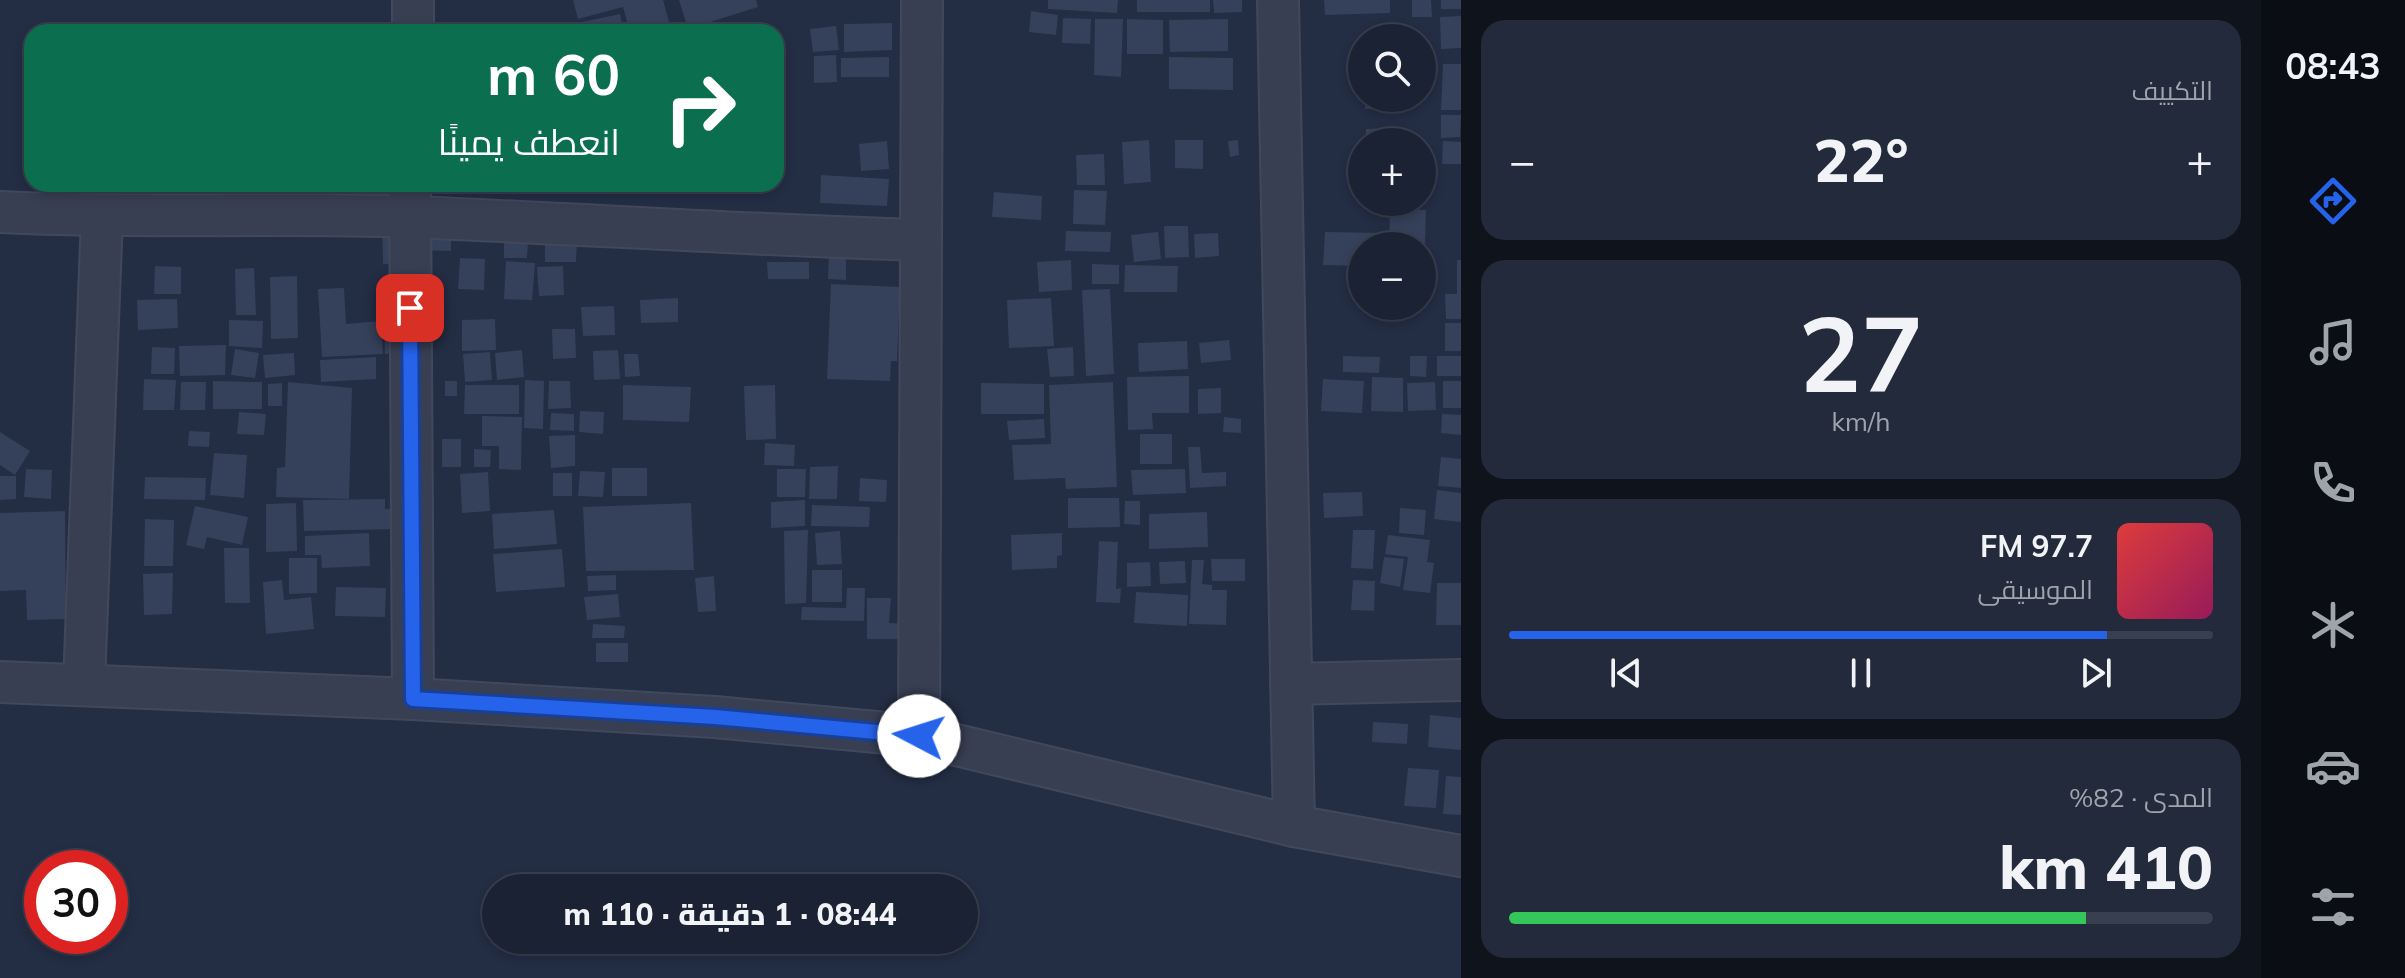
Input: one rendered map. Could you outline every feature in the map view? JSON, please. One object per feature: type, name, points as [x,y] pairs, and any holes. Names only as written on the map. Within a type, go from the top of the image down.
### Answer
[{"type":"street","points":[[413,0],[413,24]]},
{"type":"street","points":[[919,736],[922,0]]},
{"type":"street","points":[[1278,0],[1294,826]]},
{"type":"street","points":[[0,212],[102,217],[410,201],[705,234],[920,240]]},
{"type":"street","points":[[410,201],[413,699]]},
{"type":"street","points":[[84,684],[102,217]]},
{"type":"street","points":[[1291,684],[1461,680]]},
{"type":"street","points":[[0,682],[413,699],[715,717],[919,736],[1294,826],[1461,856]]},
{"type":"building","points":[[573,0],[663,0],[670,24],[628,24],[623,7],[578,19]]},
{"type":"building","points":[[679,0],[756,0],[758,7],[704,24],[686,24]]},
{"type":"building","points":[[1048,0],[1118,0],[1117,13],[1048,9]]},
{"type":"building","points":[[1137,0],[1210,0],[1210,12],[1137,12]]},
{"type":"building","points":[[1213,0],[1242,0],[1242,12],[1214,13]]},
{"type":"building","points":[[1324,0],[1390,0],[1390,13],[1325,15]]},
{"type":"building","points":[[1412,0],[1431,0],[1432,17],[1412,17]]},
{"type":"building","points":[[1441,0],[1461,0],[1461,9],[1441,9]]},
{"type":"building","points":[[1031,11],[1058,15],[1056,35],[1029,32]]},
{"type":"building","points":[[620,14],[622,24],[577,24]]},
{"type":"building","points":[[1461,16],[1461,48],[1441,49],[1440,17]]},
{"type":"building","points":[[1063,18],[1091,19],[1090,44],[1062,43]]},
{"type":"building","points":[[1095,19],[1123,19],[1121,77],[1094,75]]},
{"type":"building","points":[[1127,19],[1163,20],[1163,54],[1127,54]]},
{"type":"building","points":[[1228,19],[1228,51],[1170,52],[1169,20]]},
{"type":"building","points":[[892,23],[892,50],[844,52],[844,24]]},
{"type":"building","points":[[836,26],[839,50],[813,52],[810,29]]},
{"type":"building","points":[[836,55],[837,82],[814,83],[814,56]]},
{"type":"building","points":[[889,57],[889,77],[841,77],[841,58]]},
{"type":"building","points":[[1169,57],[1233,58],[1233,90],[1169,89]]},
{"type":"building","points":[[1443,64],[1461,64],[1461,110],[1441,110]]},
{"type":"building","points":[[1441,115],[1461,115],[1460,137],[1441,138]]},
{"type":"building","points":[[1149,140],[1151,182],[1124,184],[1122,142]]},
{"type":"building","points":[[1175,140],[1203,140],[1203,169],[1175,168]]},
{"type":"building","points":[[1238,140],[1239,155],[1230,157],[1228,141]]},
{"type":"building","points":[[887,141],[889,169],[861,171],[859,144]]},
{"type":"building","points":[[1443,141],[1461,142],[1461,164],[1442,164]]},
{"type":"building","points":[[1104,154],[1105,185],[1077,185],[1076,155]]},
{"type":"building","points":[[821,175],[889,179],[887,206],[820,203]]},
{"type":"building","points":[[1074,190],[1107,191],[1105,225],[1073,224]]},
{"type":"building","points":[[994,192],[1042,196],[1041,220],[992,217]]},
{"type":"building","points":[[1390,216],[1426,216],[1425,232],[1389,232]]},
{"type":"building","points":[[382,222],[406,263],[383,264]]},
{"type":"building","points":[[1164,226],[1188,226],[1189,257],[1165,258]]},
{"type":"building","points":[[416,228],[451,228],[451,251],[415,250]]},
{"type":"building","points":[[1066,231],[1111,232],[1110,252],[1065,251]]},
{"type":"building","points":[[1158,232],[1161,259],[1134,262],[1131,235]]},
{"type":"building","points":[[1325,232],[1348,232],[1348,266],[1323,265]]},
{"type":"building","points":[[1218,233],[1219,256],[1195,258],[1194,234]]},
{"type":"building","points":[[545,240],[577,241],[576,262],[545,262]]},
{"type":"building","points":[[504,242],[528,242],[527,258],[504,258]]},
{"type":"building","points":[[829,252],[846,252],[846,280],[828,279]]},
{"type":"building","points":[[460,258],[485,259],[484,290],[458,289]]},
{"type":"building","points":[[1071,260],[1072,290],[1039,292],[1037,262]]},
{"type":"building","points":[[1457,260],[1461,260],[1461,319],[1446,319],[1445,294],[1457,294]]},
{"type":"building","points":[[506,261],[535,263],[532,300],[504,299]]},
{"type":"building","points":[[767,262],[809,262],[809,279],[768,279]]},
{"type":"building","points":[[1092,264],[1119,265],[1119,284],[1092,284]]},
{"type":"building","points":[[1125,265],[1178,266],[1177,292],[1124,292]]},
{"type":"building","points":[[155,266],[181,267],[181,294],[154,294]]},
{"type":"building","points":[[563,266],[564,295],[539,296],[537,267]]},
{"type":"building","points":[[254,268],[256,315],[236,315],[235,269]]},
{"type":"building","points":[[297,276],[298,338],[271,339],[270,277]]},
{"type":"building","points":[[831,284],[900,287],[897,361],[891,361],[890,381],[827,379]]},
{"type":"building","points":[[344,288],[346,324],[381,321],[383,354],[322,357],[318,289]]},
{"type":"building","points":[[1110,289],[1114,374],[1086,376],[1082,290]]},
{"type":"building","points":[[678,298],[678,322],[641,323],[640,300]]},
{"type":"building","points":[[1051,298],[1054,346],[1009,348],[1007,300]]},
{"type":"building","points":[[177,299],[178,328],[138,330],[137,300]]},
{"type":"building","points":[[614,306],[615,335],[583,336],[581,307]]},
{"type":"building","points":[[495,319],[496,350],[462,351],[462,320]]},
{"type":"building","points":[[229,320],[263,321],[262,348],[229,346]]},
{"type":"building","points":[[1445,323],[1461,323],[1461,351],[1445,351]]},
{"type":"building","points":[[406,324],[406,353],[385,354],[384,325]]},
{"type":"building","points":[[552,329],[575,329],[576,358],[553,359]]},
{"type":"building","points":[[1229,340],[1231,360],[1201,363],[1199,343]]},
{"type":"building","points":[[1187,341],[1188,369],[1139,372],[1138,343]]},
{"type":"building","points":[[226,345],[225,375],[180,376],[179,346]]},
{"type":"building","points":[[152,347],[175,348],[174,374],[151,374]]},
{"type":"building","points":[[1073,347],[1074,376],[1050,377],[1047,349]]},
{"type":"building","points":[[235,349],[259,353],[255,378],[231,375]]},
{"type":"building","points":[[522,350],[524,377],[497,380],[495,353]]},
{"type":"building","points":[[618,350],[620,379],[594,380],[593,351]]},
{"type":"building","points":[[490,352],[492,380],[465,382],[463,354]]},
{"type":"building","points":[[294,353],[295,375],[265,378],[263,355]]},
{"type":"building","points":[[624,354],[638,354],[640,376],[625,377]]},
{"type":"building","points":[[1343,356],[1380,357],[1379,373],[1343,372]]},
{"type":"building","points":[[1410,356],[1427,356],[1426,377],[1410,376]]},
{"type":"building","points":[[1437,356],[1461,356],[1461,376],[1437,376]]},
{"type":"building","points":[[376,357],[376,379],[321,382],[320,360]]},
{"type":"building","points":[[1189,376],[1189,413],[1152,413],[1153,429],[1128,430],[1127,377]]},
{"type":"building","points":[[1372,377],[1403,378],[1403,412],[1371,411]]},
{"type":"building","points":[[144,379],[176,380],[174,410],[143,410]]},
{"type":"building","points":[[1323,379],[1364,381],[1362,413],[1321,411]]},
{"type":"building","points":[[525,380],[544,381],[543,429],[524,428]]},
{"type":"building","points":[[213,381],[262,382],[262,409],[213,409]]},
{"type":"building","points":[[445,381],[457,381],[457,396],[445,396]]},
{"type":"building","points":[[549,381],[570,381],[571,408],[548,409]]},
{"type":"building","points":[[1443,381],[1461,381],[1461,408],[1443,408]]},
{"type":"building","points":[[181,382],[206,382],[205,410],[180,410]]},
{"type":"building","points":[[288,382],[352,388],[349,499],[276,497],[277,468],[285,467]]},
{"type":"building","points":[[1113,382],[1117,487],[1066,489],[1065,478],[1014,480],[1012,445],[1051,444],[1049,385]]},
{"type":"building","points":[[1435,382],[1436,410],[1408,411],[1407,383]]},
{"type":"building","points":[[282,383],[282,406],[268,406],[268,384]]},
{"type":"building","points":[[981,383],[1044,384],[1044,414],[981,414]]},
{"type":"building","points":[[465,385],[519,385],[519,414],[464,414]]},
{"type":"building","points":[[623,385],[691,387],[689,422],[623,420]]},
{"type":"building","points":[[775,385],[776,439],[746,440],[744,386]]},
{"type":"building","points":[[1221,388],[1221,413],[1198,414],[1198,389]]},
{"type":"building","points":[[580,411],[604,412],[603,434],[579,432]]},
{"type":"building","points":[[239,412],[266,414],[264,435],[237,434]]},
{"type":"building","points":[[551,413],[574,414],[574,431],[550,430]]},
{"type":"building","points":[[1442,414],[1461,415],[1461,435],[1441,433]]},
{"type":"building","points":[[482,416],[522,417],[521,470],[499,469],[499,446],[482,446]]},
{"type":"building","points":[[1224,417],[1241,419],[1241,433],[1223,432]]},
{"type":"building","points":[[1044,419],[1045,438],[1009,440],[1007,421]]},
{"type":"building","points":[[189,431],[210,432],[209,447],[188,446]]},
{"type":"building","points":[[0,432],[30,451],[15,475],[0,465]]},
{"type":"building","points":[[1140,434],[1172,434],[1172,464],[1140,464]]},
{"type":"building","points":[[575,435],[575,466],[551,468],[549,436]]},
{"type":"building","points":[[442,439],[461,439],[461,467],[442,467]]},
{"type":"building","points":[[765,443],[795,445],[794,466],[764,465]]},
{"type":"building","points":[[1188,447],[1200,447],[1202,473],[1226,472],[1226,486],[1190,488]]},
{"type":"building","points":[[474,449],[491,450],[490,467],[474,467]]},
{"type":"building","points":[[214,453],[247,455],[244,498],[210,495]]},
{"type":"building","points":[[1441,457],[1461,459],[1461,488],[1438,486]]},
{"type":"building","points":[[838,466],[837,499],[809,499],[810,467]]},
{"type":"building","points":[[612,468],[647,468],[647,496],[612,496]]},
{"type":"building","points":[[26,469],[52,470],[51,499],[24,497]]},
{"type":"building","points":[[777,469],[806,469],[805,497],[777,497]]},
{"type":"building","points":[[1185,469],[1186,493],[1133,495],[1131,470]]},
{"type":"building","points":[[580,471],[605,472],[603,497],[578,496]]},
{"type":"building","points":[[488,472],[490,511],[462,513],[460,474]]},
{"type":"building","points":[[553,473],[572,473],[572,496],[553,496]]},
{"type":"building","points":[[0,476],[16,476],[16,499],[0,500]]},
{"type":"building","points":[[145,477],[206,478],[205,500],[144,499]]},
{"type":"building","points":[[860,478],[887,480],[886,502],[859,501]]},
{"type":"building","points":[[1437,490],[1461,493],[1461,522],[1434,519]]},
{"type":"building","points":[[1362,492],[1363,516],[1324,518],[1323,493]]},
{"type":"building","points":[[1068,498],[1119,498],[1120,527],[1068,528]]},
{"type":"building","points":[[385,499],[385,509],[400,509],[400,529],[304,531],[303,500]]},
{"type":"building","points":[[805,500],[805,526],[771,528],[771,502]]},
{"type":"building","points":[[1125,501],[1140,501],[1140,525],[1124,524]]},
{"type":"building","points":[[296,503],[297,551],[266,552],[266,504]]},
{"type":"building","points":[[691,503],[694,570],[586,571],[583,507]]},
{"type":"building","points":[[812,505],[870,507],[869,527],[811,526]]},
{"type":"building","points":[[195,506],[248,517],[242,545],[207,537],[204,549],[186,545]]},
{"type":"building","points":[[1400,508],[1426,510],[1424,535],[1399,533]]},
{"type":"building","points":[[554,510],[557,544],[494,549],[492,514]]},
{"type":"building","points":[[65,511],[66,619],[27,620],[26,590],[0,591],[0,513]]},
{"type":"building","points":[[1207,512],[1208,547],[1149,549],[1149,514]]},
{"type":"building","points":[[145,519],[174,520],[173,566],[144,566]]},
{"type":"building","points":[[808,530],[806,603],[785,604],[784,531]]},
{"type":"building","points":[[1353,530],[1375,530],[1373,569],[1351,568]]},
{"type":"building","points":[[840,531],[842,564],[817,565],[815,533]]},
{"type":"building","points":[[369,533],[370,566],[322,568],[321,555],[305,555],[305,536]]},
{"type":"building","points":[[1062,533],[1062,555],[1057,556],[1057,568],[1012,570],[1011,535]]},
{"type":"building","points":[[1388,535],[1430,540],[1427,562],[1434,563],[1430,593],[1403,590],[1408,557],[1385,554]]},
{"type":"building","points":[[1099,541],[1118,542],[1116,589],[1121,588],[1120,603],[1096,602]]},
{"type":"building","points":[[224,548],[249,548],[250,603],[225,603]]},
{"type":"building","points":[[562,549],[565,587],[496,592],[493,554]]},
{"type":"building","points":[[1384,557],[1404,559],[1400,587],[1380,583]]},
{"type":"building","points":[[289,558],[317,558],[317,593],[289,594]]},
{"type":"building","points":[[1211,559],[1245,559],[1245,581],[1212,581]]},
{"type":"building","points":[[1192,560],[1204,560],[1202,584],[1212,585],[1212,590],[1227,590],[1226,625],[1189,624]]},
{"type":"building","points":[[1185,561],[1186,583],[1160,584],[1159,562]]},
{"type":"building","points":[[1150,562],[1151,586],[1127,587],[1127,563]]},
{"type":"building","points":[[812,570],[842,570],[842,602],[812,602]]},
{"type":"building","points":[[173,573],[172,614],[144,615],[143,574]]},
{"type":"building","points":[[616,575],[616,590],[588,591],[587,576]]},
{"type":"building","points":[[714,576],[716,611],[698,612],[695,578]]},
{"type":"building","points":[[282,580],[284,600],[311,597],[314,629],[266,634],[263,582]]},
{"type":"building","points":[[1353,580],[1375,581],[1374,611],[1351,610]]},
{"type":"building","points":[[1437,583],[1461,583],[1461,625],[1436,625]]},
{"type":"building","points":[[336,587],[386,588],[385,617],[335,616]]},
{"type":"building","points":[[847,588],[865,588],[864,621],[801,620],[802,607],[846,608]]},
{"type":"building","points":[[1136,592],[1188,595],[1187,626],[1134,623]]},
{"type":"building","points":[[618,594],[620,617],[587,620],[584,597]]},
{"type":"building","points":[[867,598],[891,598],[889,623],[913,624],[912,639],[867,639]]},
{"type":"building","points":[[593,624],[625,626],[624,638],[592,638]]},
{"type":"building","points":[[596,643],[628,643],[628,662],[596,662]]},
{"type":"building","points":[[1430,715],[1461,718],[1461,750],[1428,747]]},
{"type":"building","points":[[1373,722],[1408,724],[1407,744],[1372,742]]},
{"type":"building","points":[[1408,768],[1439,770],[1436,808],[1404,806]]},
{"type":"building","points":[[1446,776],[1461,777],[1461,815],[1443,814]]},
{"type":"route","points":[[410,308],[413,699],[715,717],[919,736]]}]
